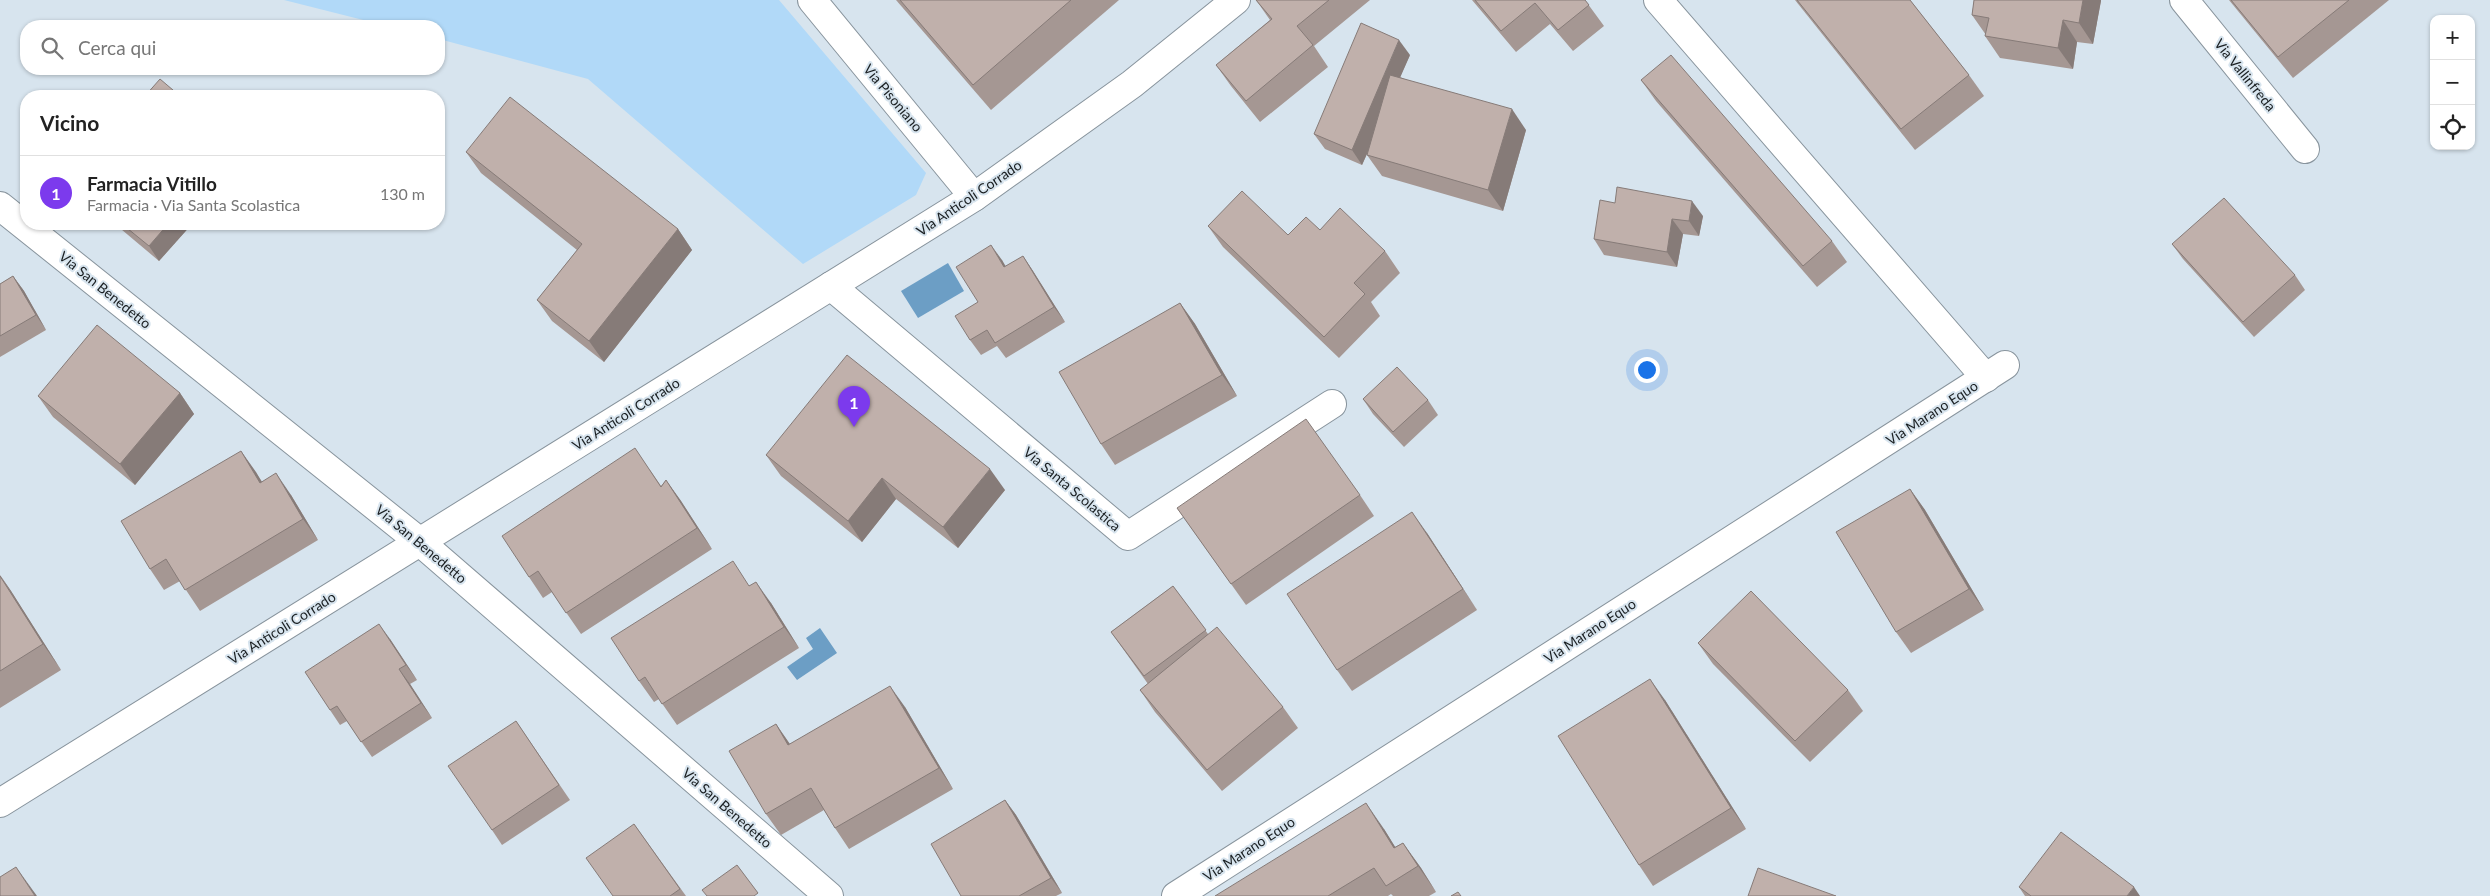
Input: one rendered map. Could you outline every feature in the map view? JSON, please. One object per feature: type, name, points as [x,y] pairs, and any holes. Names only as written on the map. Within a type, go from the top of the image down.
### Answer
[{"type":"street","name":"Via Pisoniano","points":[[812,0],[974,197]]},
{"type":"street","name":"Via Anticoli Corrado","points":[[0,803],[974,197],[1132,84],[1236,0]]},
{"type":"street","name":"Via Marano Equo","points":[[1176,896],[1995,372],[1658,0]]},
{"type":"street","name":"Via Vallinfreda","points":[[2184,0],[2305,149]]},
{"type":"street","name":"Via San Benedetto","points":[[0,206],[20,222]]},
{"type":"street","name":"Via San Benedetto","points":[[30,230],[420,542],[829,896]]},
{"type":"street","name":"Via Santa Scolastica","points":[[831,286],[1128,536],[1332,404]]},
{"type":"shaded area","points":[[284,0],[779,0],[926,173],[916,195],[803,264],[588,79],[445,41],[445,20],[363,20]]},
{"type":"shaded area","points":[[948,263],[964,291],[918,318],[901,291]]},
{"type":"shaded area","points":[[820,628],[837,653],[797,680],[787,667],[813,649],[806,638]]},
{"type":"building","points":[[900,0],[1071,0],[973,85]]},
{"type":"building","points":[[1256,0],[1329,0],[1297,26],[1313,45],[1246,101],[1216,65],[1272,19]]},
{"type":"building","points":[[1475,0],[1585,0],[1589,5],[1558,30],[1535,3],[1501,31]]},
{"type":"building","points":[[1797,0],[1910,0],[1969,75],[1901,129]]},
{"type":"building","points":[[1974,0],[2083,0],[2079,23],[2063,20],[2058,48],[1985,36],[1989,18],[1972,15]]},
{"type":"building","points":[[2231,0],[2349,0],[2278,57]]},
{"type":"building","points":[[1361,23],[1399,40],[1352,150],[1314,134]]},
{"type":"building","points":[[1671,55],[1832,241],[1803,266],[1641,80]]},
{"type":"building","points":[[1390,75],[1512,109],[1488,190],[1367,155]]},
{"type":"building","points":[[160,79],[173,90],[150,90]]},
{"type":"building","points":[[510,97],[678,229],[589,341],[537,300],[582,244],[466,152]]},
{"type":"building","points":[[1617,187],[1692,201],[1689,221],[1672,219],[1667,252],[1594,239],[1600,200],[1615,203]]},
{"type":"building","points":[[1242,191],[1288,235],[1306,217],[1320,230],[1340,208],[1385,251],[1354,283],[1365,294],[1324,337],[1208,226]]},
{"type":"building","points":[[2224,198],[2295,275],[2243,322],[2172,244]]},
{"type":"building","points":[[129,230],[163,230],[149,246]]},
{"type":"building","points":[[991,245],[1004,267],[1023,256],[1054,307],[995,343],[987,330],[970,340],[955,316],[978,302],[956,267]]},
{"type":"building","points":[[13,276],[36,315],[0,336],[0,284]]},
{"type":"building","points":[[1180,303],[1222,375],[1101,444],[1059,372]]},
{"type":"building","points":[[97,325],[180,393],[120,464],[38,396]]},
{"type":"building","points":[[847,355],[990,469],[943,527],[882,478],[848,521],[766,455]]},
{"type":"building","points":[[1397,367],[1428,400],[1393,432],[1363,399]]},
{"type":"building","points":[[1306,419],[1360,495],[1231,584],[1177,508]]},
{"type":"building","points":[[635,448],[661,487],[666,480],[697,528],[566,613],[538,571],[529,577],[502,536]]},
{"type":"building","points":[[241,451],[260,483],[276,473],[303,519],[185,590],[166,559],[150,569],[121,521]]},
{"type":"building","points":[[1910,489],[1969,589],[1896,632],[1836,532]]},
{"type":"building","points":[[1412,512],[1463,589],[1337,670],[1287,594]]},
{"type":"building","points":[[733,561],[749,586],[756,582],[784,627],[662,704],[645,677],[639,681],[611,638]]},
{"type":"building","points":[[0,576],[43,644],[0,671]]},
{"type":"building","points":[[1173,586],[1206,630],[1144,676],[1111,632]]},
{"type":"building","points":[[1751,591],[1848,690],[1795,741],[1698,643]]},
{"type":"building","points":[[379,624],[406,665],[399,669],[421,703],[361,742],[337,706],[330,710],[305,672]]},
{"type":"building","points":[[1217,627],[1283,707],[1207,770],[1140,690]]},
{"type":"building","points":[[1650,679],[1731,808],[1639,865],[1558,736]]},
{"type":"building","points":[[890,686],[939,768],[835,828],[811,788],[766,814],[729,751],[776,724],[788,745]]},
{"type":"building","points":[[516,721],[559,785],[492,830],[448,766]]},
{"type":"building","points":[[1005,800],[1051,878],[1019,896],[961,896],[931,844]]},
{"type":"building","points":[[1366,803],[1394,848],[1403,843],[1418,866],[1386,886],[1374,868],[1328,896],[1215,896]]},
{"type":"building","points":[[634,824],[680,889],[670,896],[613,896],[586,858]]},
{"type":"building","points":[[2061,832],[2134,887],[2127,896],[2031,896],[2019,887]]},
{"type":"building","points":[[737,865],[758,893],[754,896],[707,896],[702,890]]},
{"type":"building","points":[[16,867],[35,896],[0,896],[0,877]]},
{"type":"building","points":[[1758,868],[1836,896],[1748,896]]},
{"type":"building","points":[[1458,892],[1461,896],[1451,896]]},
{"type":"place","name":"Farmacia Vitillo","points":[[854,427]]}]
